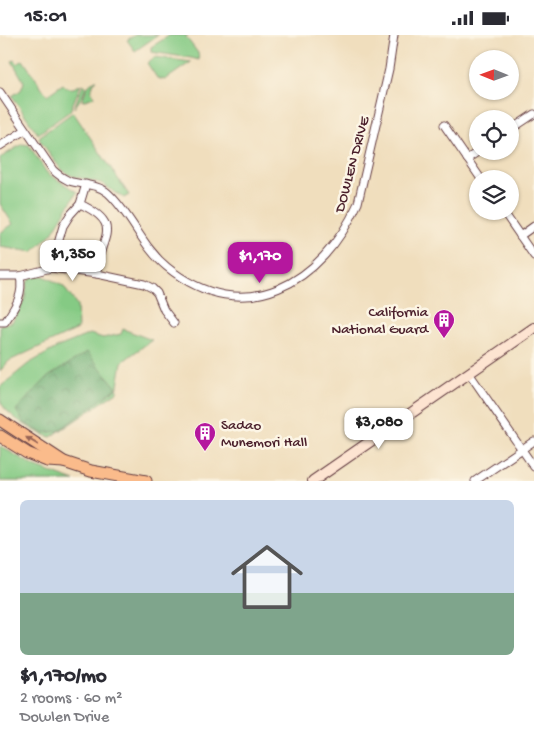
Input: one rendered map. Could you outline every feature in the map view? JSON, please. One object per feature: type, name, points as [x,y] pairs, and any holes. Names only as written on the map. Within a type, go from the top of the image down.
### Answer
[{"type":"main road","points":[[0,420],[64,462],[91,471],[146,481]]},
{"type":"main road","points":[[0,436],[27,453],[47,461],[64,462]]},
{"type":"street","name":"DOWLEN DRIVE","points":[[0,92],[53,171],[70,181],[100,188],[107,192],[156,257],[182,278],[199,287],[226,296],[256,296],[280,288],[301,276],[320,260],[339,239],[349,223],[360,194],[389,69],[394,35]]},
{"type":"street","points":[[519,124],[534,114]]},
{"type":"street","points":[[444,125],[475,170]]},
{"type":"street","points":[[0,146],[25,130]]},
{"type":"street","points":[[51,268],[63,226],[80,204],[86,184]]},
{"type":"street","points":[[80,204],[95,212],[105,222],[108,229],[97,267],[97,275]]},
{"type":"street","points":[[509,220],[534,256]]},
{"type":"street","points":[[520,236],[534,226]]},
{"type":"street","points":[[0,276],[20,276],[51,268],[144,284],[157,293],[164,310],[174,323]]},
{"type":"street","points":[[0,322],[5,322],[20,300],[20,276]]},
{"type":"street","points":[[313,481],[534,328]]},
{"type":"street","points":[[469,373],[534,467]]},
{"type":"street","points":[[475,481],[534,441]]},
{"type":"green space","points":[[135,35],[158,35],[135,51],[127,40]]},
{"type":"green space","points":[[170,35],[188,35],[186,37],[198,53],[199,60],[151,52],[151,47]]},
{"type":"green space","points":[[155,57],[191,62],[165,80],[157,78],[147,63]]},
{"type":"green space","points":[[14,60],[17,64],[23,60],[47,95],[63,84],[74,88],[81,84],[70,111],[38,134],[12,96],[21,90],[24,82],[12,61]]},
{"type":"green space","points":[[97,80],[91,90],[94,97],[82,101],[87,87]]},
{"type":"green space","points":[[83,84],[86,86],[82,97],[74,108]]},
{"type":"green space","points":[[73,112],[129,195],[124,198],[101,183],[69,175],[60,168],[39,139],[40,136]]},
{"type":"green space","points":[[22,144],[29,145],[47,173],[77,192],[52,233],[33,252],[0,247],[0,233],[13,224],[0,204],[0,158]]},
{"type":"green space","points":[[44,276],[63,286],[77,305],[78,329],[9,361],[0,371],[0,325],[12,322],[25,299],[27,283],[31,277]]},
{"type":"green space","points":[[123,329],[152,340],[122,362],[117,392],[51,437],[23,424],[1,403],[0,387],[28,364],[58,347],[90,334],[103,338],[121,334]]},
{"type":"green space","points":[[87,352],[117,388],[58,431],[43,433],[24,423],[16,410],[48,377]]},
{"type":"green space","points":[[0,446],[36,467],[75,481],[0,481]]},
{"type":"place","name":"California National Guard","points":[[444,339]]},
{"type":"place","name":"Sadao Munemori Hall","points":[[205,452]]}]
